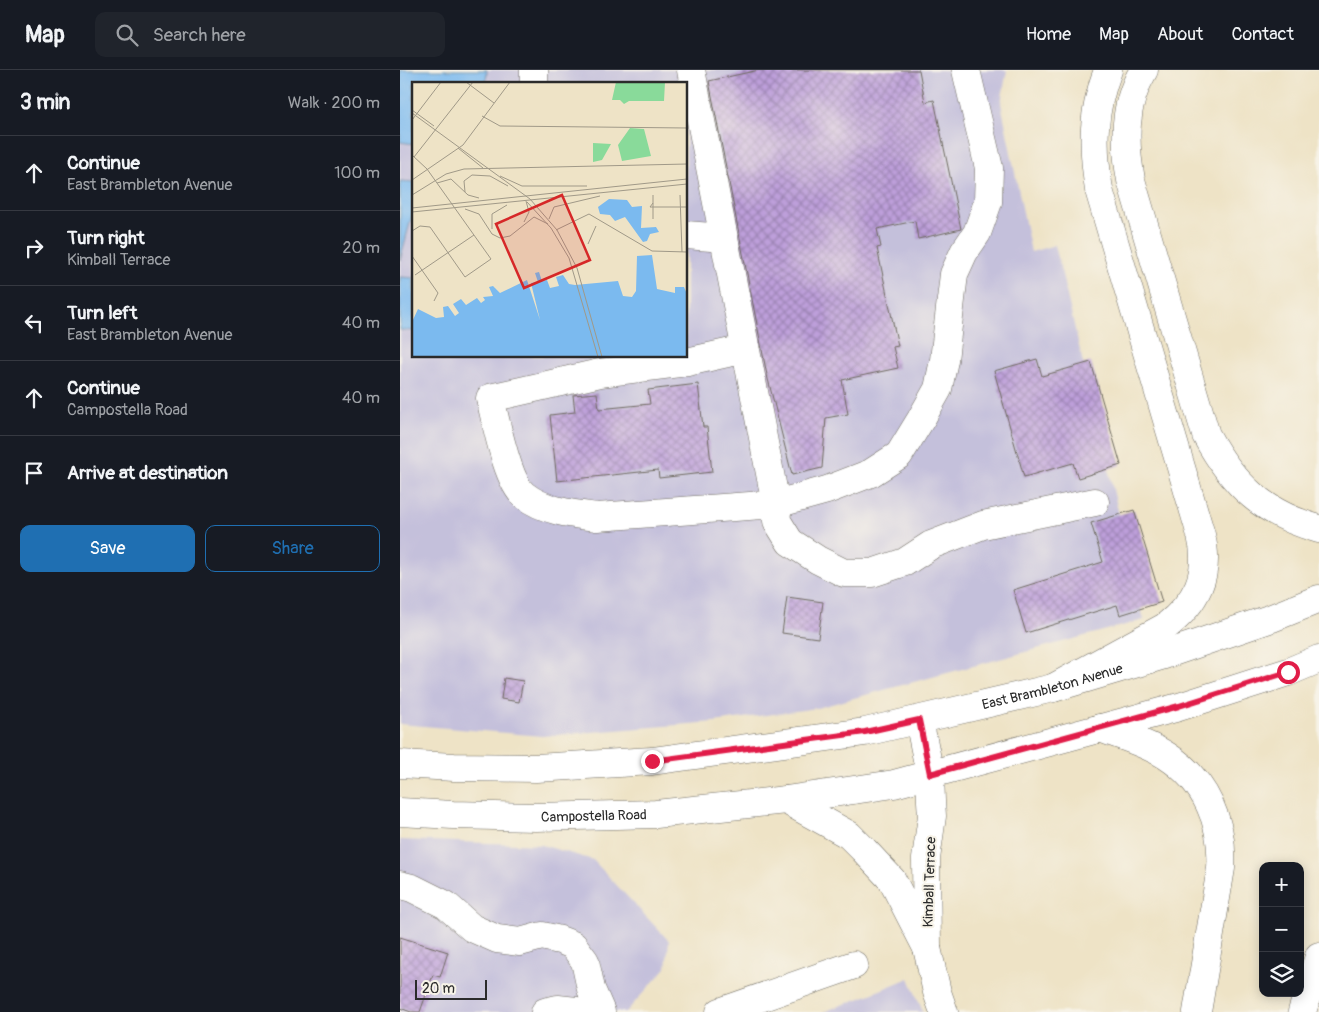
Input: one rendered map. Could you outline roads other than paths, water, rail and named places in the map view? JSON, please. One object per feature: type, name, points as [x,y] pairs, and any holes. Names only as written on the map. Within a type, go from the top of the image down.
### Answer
[{"type":"main road","points":[[691,70],[776,504],[777,521],[790,542],[818,560],[844,573],[872,573],[905,562],[931,545],[982,524],[1095,502]]},
{"type":"main road","points":[[745,349],[687,362],[600,372],[490,398],[511,475],[523,494],[542,506],[572,514],[597,517],[776,504],[827,490],[871,473],[899,455],[938,389],[944,360],[954,274],[964,252],[977,233],[988,202],[989,168],[966,70]]},
{"type":"main road","points":[[1053,688],[1165,627],[1175,619],[1194,597],[1204,572],[1205,559],[1201,536],[1099,190],[1094,157],[1094,122],[1102,86],[1108,70]]},
{"type":"main road","points":[[1144,70],[1134,91],[1126,127],[1126,146],[1131,180],[1206,435],[1229,471],[1259,502],[1289,520],[1319,529]]},
{"type":"main road","points":[[688,235],[724,238]]},
{"type":"main road","name":"East Brambleton Avenue","points":[[400,764],[536,768],[652,761],[865,732],[1053,688],[1164,655],[1272,618],[1319,599]]},
{"type":"main road","points":[[786,800],[894,784],[1188,704],[1288,672],[1319,659]]},
{"type":"main road","name":"Kimball Terrace","points":[[919,720],[930,774],[932,816],[926,859],[927,948],[937,992],[944,1012]]},
{"type":"main road","points":[[1100,728],[1154,748],[1180,765],[1202,788],[1216,820],[1222,852],[1221,868],[1197,1012]]},
{"type":"main road","points":[[786,800],[849,835],[863,849],[892,880],[927,948]]},
{"type":"main road","name":"Campostella Road","points":[[400,812],[536,817],[656,814],[786,800]]},
{"type":"main road","points":[[400,885],[412,888],[446,905],[472,928],[497,939],[520,942],[542,936],[573,945],[585,961],[591,989],[601,1012]]},
{"type":"main road","points":[[1302,1012],[1319,956]]},
{"type":"main road","points":[[720,1012],[854,965]]},
{"type":"main road","points":[[545,1012],[558,1009],[585,1012]]},
{"type":"water","points":[[400,70],[487,70],[486,82],[412,82],[412,144],[400,142]]},
{"type":"water","points":[[400,181],[412,182],[412,215],[400,260]]},
{"type":"water","points":[[400,277],[412,278],[412,331],[400,330]]}]
